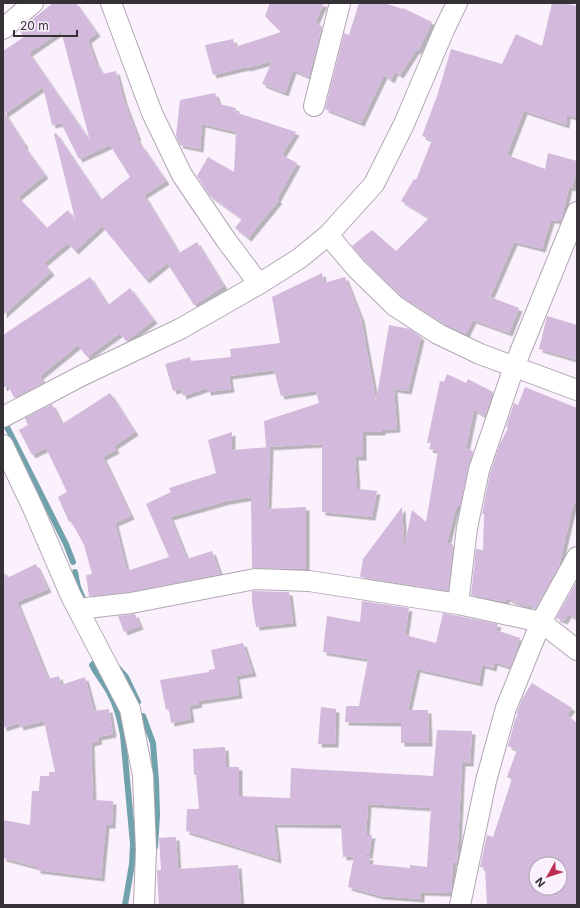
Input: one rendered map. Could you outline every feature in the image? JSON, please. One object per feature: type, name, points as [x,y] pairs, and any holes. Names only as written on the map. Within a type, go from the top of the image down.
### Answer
[{"type":"street","points":[[3,29],[33,3]]},
{"type":"street","points":[[111,3],[152,113],[182,175],[226,240],[259,284]]},
{"type":"street","points":[[314,106],[340,3]]},
{"type":"street","points":[[3,417],[83,375],[180,329],[259,284],[300,258],[328,235],[374,184],[404,124],[457,3]]},
{"type":"street","points":[[458,604],[467,528],[479,470],[514,367],[577,212]]},
{"type":"street","points":[[328,235],[356,268],[395,306],[438,334],[480,354],[577,390]]},
{"type":"street","points":[[3,445],[78,609],[130,709],[143,776],[146,850],[144,905]]},
{"type":"street","points":[[460,905],[486,781],[506,708],[541,622],[577,557]]},
{"type":"street","points":[[78,609],[131,603],[255,579],[308,581],[458,604],[541,622],[577,650]]},
{"type":"building","points":[[53,3],[76,3],[97,33],[88,40],[96,63],[103,74],[116,71],[124,101],[138,138],[136,137],[166,181],[144,195],[179,253],[197,242],[224,286],[194,305],[167,263],[146,280],[102,226],[75,251],[68,243],[44,263],[51,272],[3,315],[3,51],[24,37],[19,30]],"holes":[[[61,31],[90,141],[29,53]],[[43,87],[52,125],[61,123],[79,159],[110,145],[130,177],[101,200],[56,133],[54,134],[76,223],[68,210],[47,228],[18,197],[45,175],[24,146],[25,145],[5,114]]]},
{"type":"building","points":[[270,3],[324,3],[315,23],[322,26],[309,77],[293,70],[285,93],[262,84],[272,61],[213,75],[205,45],[233,39],[235,47],[281,32],[265,16]]},
{"type":"building","points":[[359,3],[384,3],[403,8],[432,22],[418,51],[416,50],[400,75],[395,72],[391,80],[384,75],[361,123],[325,109],[344,33],[349,35]]},
{"type":"building","points":[[552,3],[563,3],[577,6],[577,118],[567,115],[566,125],[524,111],[507,155],[545,169],[548,153],[577,161],[577,169],[572,188],[569,187],[561,221],[551,220],[542,249],[514,242],[490,297],[519,308],[509,333],[473,320],[466,334],[444,324],[402,297],[364,260],[352,246],[372,230],[396,251],[429,218],[401,201],[414,179],[416,180],[432,140],[422,136],[437,96],[451,49],[502,64],[516,34],[542,46]]},
{"type":"building","points":[[215,93],[219,104],[236,108],[235,112],[296,132],[282,155],[297,163],[277,199],[279,200],[248,238],[235,228],[242,219],[210,196],[197,176],[208,157],[234,172],[236,132],[202,124],[200,149],[180,145],[176,136],[180,100]]},
{"type":"building","points":[[322,273],[324,283],[345,277],[361,318],[376,401],[389,325],[410,329],[421,337],[408,391],[394,389],[397,429],[382,430],[382,432],[363,432],[363,457],[355,457],[357,489],[377,491],[372,517],[322,512],[322,444],[266,447],[264,421],[319,403],[316,391],[281,396],[274,370],[229,376],[231,389],[207,392],[207,388],[183,396],[181,389],[173,391],[165,364],[190,357],[191,361],[231,357],[230,349],[280,343],[272,297]]},
{"type":"building","points":[[90,277],[108,305],[130,288],[154,320],[126,341],[120,333],[87,357],[78,345],[40,376],[43,383],[14,398],[8,385],[3,388],[3,335]]},
{"type":"building","points":[[547,316],[577,325],[577,360],[539,349]]},
{"type":"building","points":[[447,374],[466,383],[468,379],[493,392],[485,416],[474,410],[466,449],[473,451],[460,507],[457,507],[455,511],[447,543],[453,544],[448,591],[360,577],[363,559],[402,507],[404,543],[412,510],[426,522],[438,451],[429,449],[431,443],[427,443],[440,381],[444,382]]},
{"type":"building","points":[[525,387],[577,408],[577,504],[574,502],[559,566],[535,609],[529,604],[528,607],[506,598],[505,602],[471,595],[476,549],[483,550],[484,514],[482,514],[490,473],[499,446],[508,428],[506,427],[514,403],[518,405]]},
{"type":"building","points":[[110,393],[135,432],[114,446],[116,450],[103,457],[131,516],[115,523],[127,571],[169,557],[146,504],[171,492],[169,488],[216,473],[208,440],[232,432],[232,450],[270,447],[268,509],[306,507],[306,569],[252,568],[251,497],[227,501],[170,517],[187,559],[212,551],[220,574],[129,592],[89,596],[86,575],[92,574],[84,545],[71,521],[69,522],[58,497],[67,492],[46,448],[32,455],[19,430],[28,425],[25,418],[52,404],[62,424]]},
{"type":"building","points":[[36,564],[48,589],[17,602],[48,679],[59,676],[61,685],[85,677],[94,711],[109,709],[113,734],[98,737],[99,741],[91,743],[93,800],[113,801],[112,825],[106,825],[101,878],[37,870],[37,867],[3,858],[3,820],[30,825],[32,791],[39,791],[40,776],[49,776],[49,772],[55,772],[44,721],[20,727],[19,723],[3,728],[3,570],[7,578]]},
{"type":"building","points":[[577,581],[577,619],[568,614],[564,621],[556,618]]},
{"type":"building","points":[[252,591],[289,592],[293,623],[256,627],[252,602]]},
{"type":"building","points":[[362,601],[409,608],[405,635],[436,643],[443,613],[498,624],[496,630],[520,638],[510,667],[494,662],[493,668],[482,665],[479,683],[417,669],[408,710],[428,710],[429,743],[401,743],[401,723],[345,722],[346,706],[359,706],[368,659],[323,652],[327,616],[360,622]]},
{"type":"building","points":[[135,614],[140,626],[124,632],[118,616]]},
{"type":"building","points":[[243,643],[253,673],[236,676],[239,695],[198,701],[199,704],[189,706],[191,719],[171,723],[169,709],[166,710],[160,680],[209,672],[209,670],[215,669],[211,650]]},
{"type":"building","points":[[532,683],[572,708],[567,715],[577,723],[577,905],[487,905],[485,868],[480,867],[487,835],[493,837],[512,779],[507,777],[517,750],[508,746],[518,714],[516,713],[522,699]]},
{"type":"building","points":[[321,707],[336,709],[335,744],[318,744]]},
{"type":"building","points":[[437,730],[472,731],[470,763],[462,763],[457,863],[453,862],[451,893],[421,892],[421,899],[380,896],[348,887],[354,856],[343,857],[341,825],[274,824],[278,860],[186,831],[187,809],[199,809],[196,775],[194,775],[193,749],[225,747],[226,767],[239,767],[239,796],[290,798],[291,768],[433,776]],"holes":[[[368,804],[431,808],[427,867],[410,865],[410,868],[369,864],[370,857],[361,855],[369,855],[372,835],[366,835]]]},
{"type":"building","points":[[176,837],[178,869],[238,865],[241,905],[159,905],[157,870],[161,870],[159,838]]},
{"type":"waterway","points":[[7,427],[66,544],[73,562]]},
{"type":"waterway","points":[[75,572],[78,587],[83,599]]},
{"type":"waterway","points":[[96,661],[92,665],[114,703],[123,735],[133,844],[132,864],[125,905]]},
{"type":"waterway","points":[[118,668],[126,677],[138,702]]},
{"type":"waterway","points":[[143,716],[153,743],[157,815],[155,847]]}]
